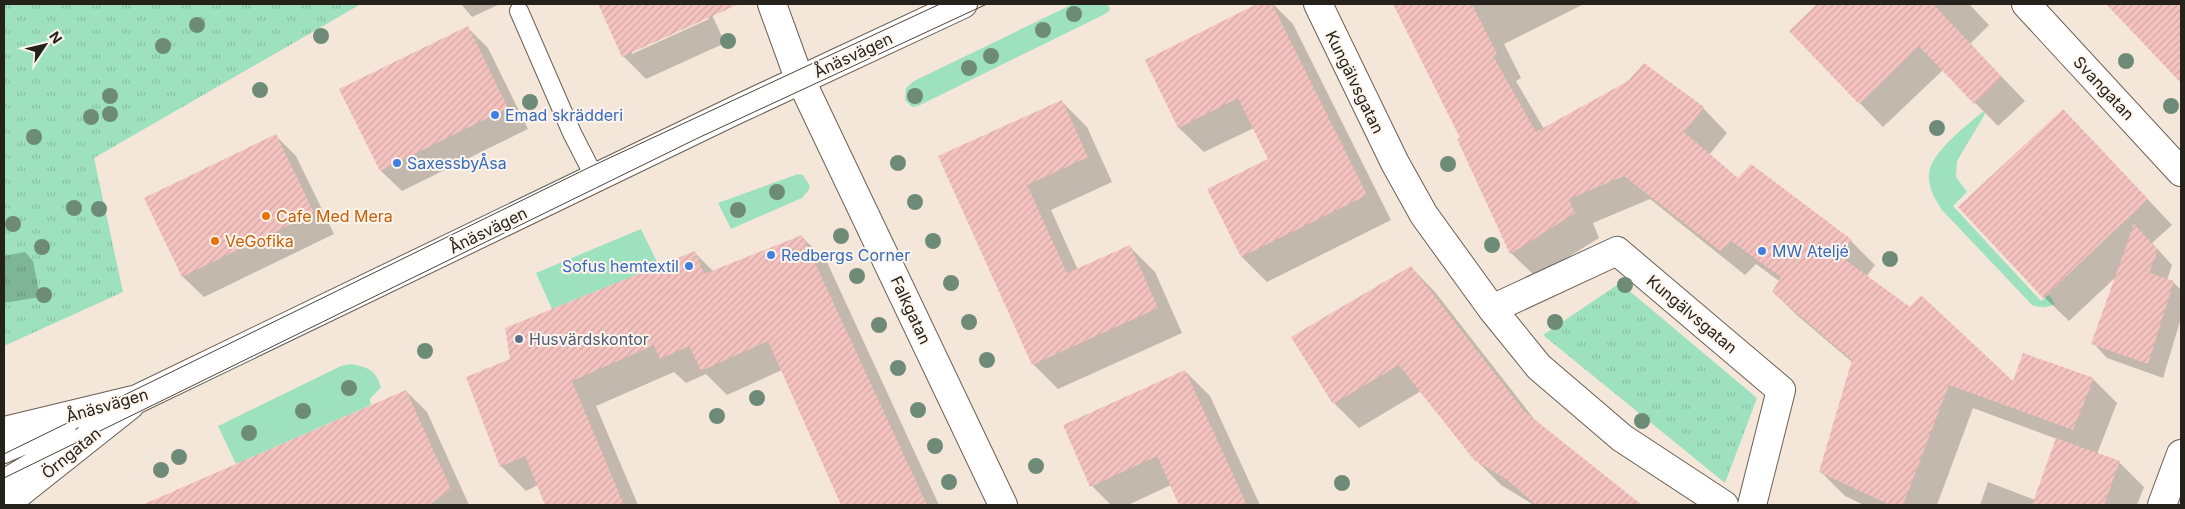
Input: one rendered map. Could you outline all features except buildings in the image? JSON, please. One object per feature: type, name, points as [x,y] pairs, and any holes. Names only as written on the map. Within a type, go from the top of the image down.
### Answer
[{"type":"street","name":"Falkgatan","points":[[772,4],[801,79],[1003,505]]},
{"type":"street","name":"Ånäsvägen","points":[[4,431],[137,400],[801,79],[964,4]]},
{"type":"street","name":"Kungälvsgatan","points":[[1318,4],[1395,163],[1419,206],[1492,309],[1539,367],[1622,438],[1724,505]]},
{"type":"street","name":"Svangatan","points":[[2026,4],[2181,172]]},
{"type":"street","name":"Kungälvsgatan","points":[[1492,309],[1617,251],[1781,390],[1752,505]]},
{"type":"street","name":"Örngatan","points":[[4,504],[137,400]]},
{"type":"street","points":[[2162,505],[2181,454]]},
{"type":"lane","points":[[519,11],[572,132],[595,178]]},
{"type":"lane","points":[[4,454],[137,400]]},
{"type":"lane","points":[[4,478],[137,400]]},
{"type":"green space","points":[[4,4],[361,4],[94,158],[123,292],[4,346]]},
{"type":"green space","points":[[1073,4],[1107,4],[1110,8],[1103,15],[918,106],[912,107],[905,100],[906,88],[914,81]]},
{"type":"green space","points":[[1984,111],[1985,114],[1957,161],[1956,177],[1967,192],[1953,206],[2041,301],[2049,295],[2055,304],[2044,307],[2032,305],[1942,210],[1931,189],[1929,174],[1936,157],[1951,140]]},
{"type":"green space","points":[[798,174],[803,175],[810,186],[802,198],[731,229],[718,203]]},
{"type":"green space","points":[[641,229],[659,266],[552,309],[536,273]]},
{"type":"green space","points":[[1620,283],[1757,398],[1725,483],[1543,335]]},
{"type":"green space","points":[[351,364],[370,370],[379,381],[381,387],[370,399],[371,405],[236,464],[218,426],[341,366]]},
{"type":"tram line","points":[[4,454],[590,167],[940,4]]},
{"type":"tram line","points":[[4,478],[698,138],[987,4]]},
{"type":"place","name":"Emad skrädderi","points":[[495,115]]},
{"type":"place","name":"SaxessbyÅsa","points":[[397,163]]},
{"type":"place","name":"Cafe Med Mera","points":[[266,216]]},
{"type":"place","name":"VeGofika","points":[[215,241]]},
{"type":"place","name":"MW Ateljé","points":[[1762,251]]},
{"type":"place","name":"Redbergs Corner","points":[[771,255]]},
{"type":"place","name":"Sofus hemtextil","points":[[689,266]]},
{"type":"place","name":"Husvärdskontor","points":[[519,339]]}]
